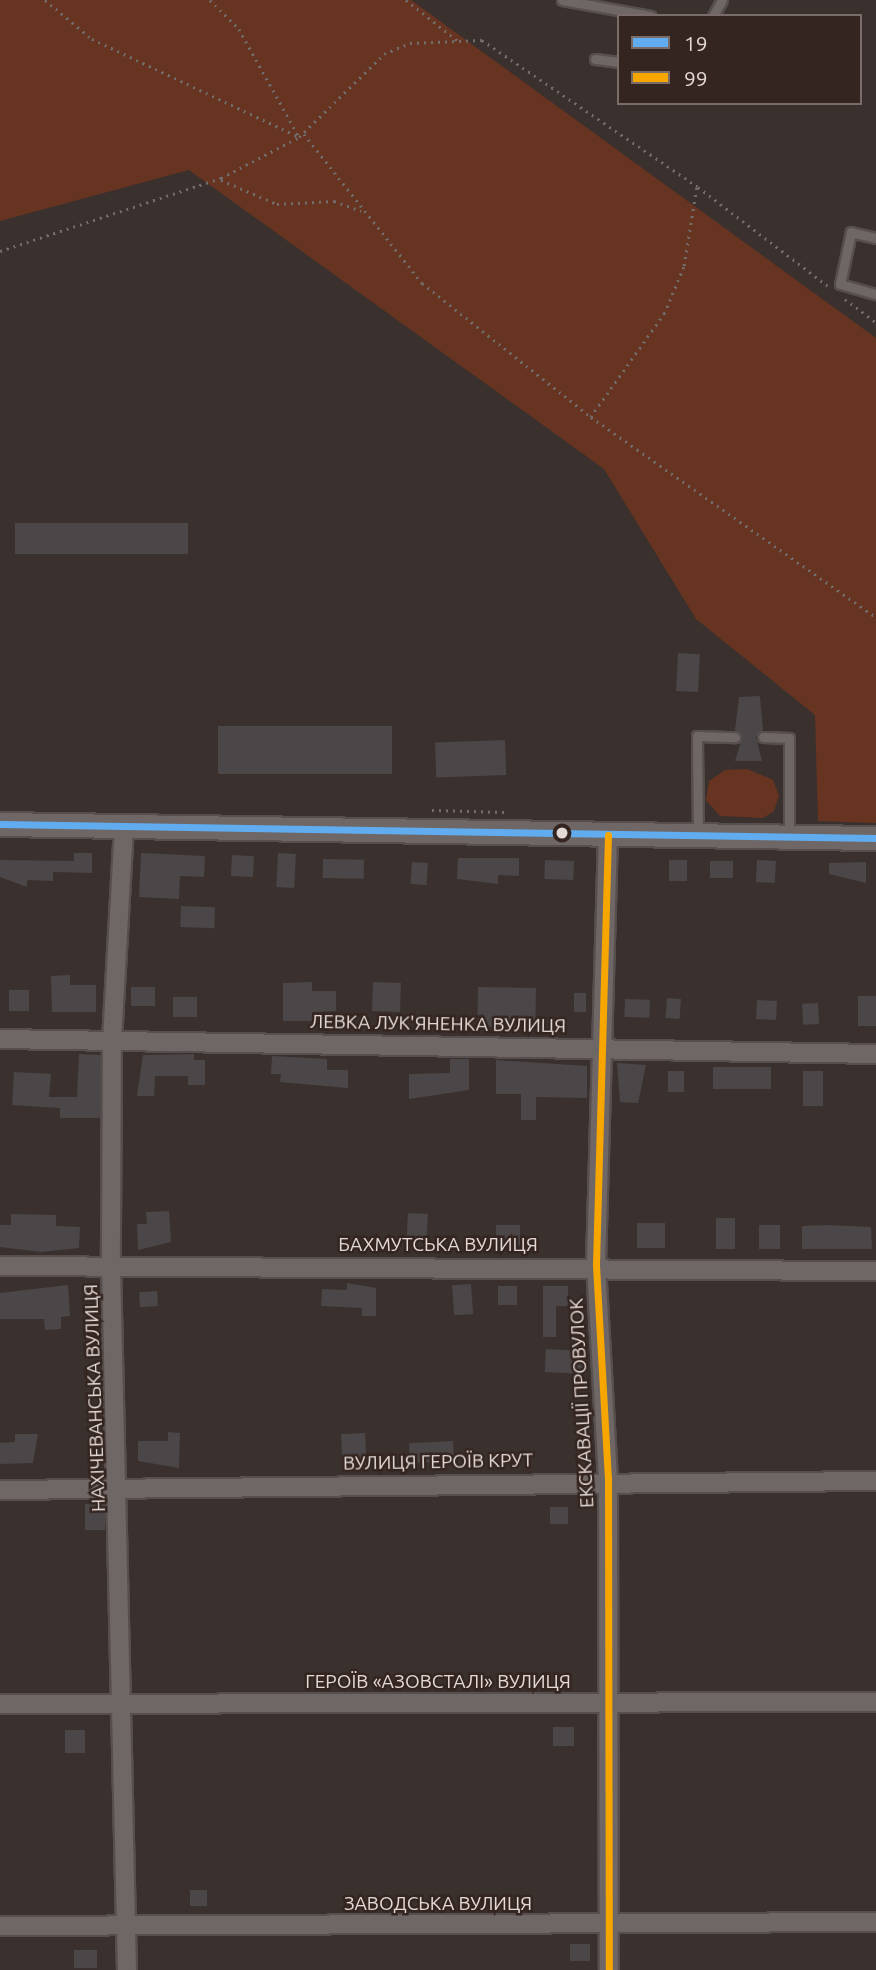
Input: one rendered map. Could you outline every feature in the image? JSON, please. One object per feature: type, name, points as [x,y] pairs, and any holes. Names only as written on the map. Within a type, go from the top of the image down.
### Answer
[{"type":"street","points":[[0,824],[876,838]]},
{"type":"street","name":"НАХІЧЕВАНСЬКА ВУЛИЦЯ","points":[[124,825],[112,1040],[111,1266],[121,1489],[127,1970]]},
{"type":"street","name":"ЕКСКАВАЦІЇ ПРОВУЛОК","points":[[608,835],[596,1265],[608,1479],[609,1970]]},
{"type":"street","name":"ЛЕВКА ЛУК'ЯНЕНКА ВУЛИЦЯ","points":[[0,1040],[876,1054]]},
{"type":"street","name":"БАХМУТСЬКА ВУЛИЦЯ","points":[[0,1266],[596,1265],[876,1271]]},
{"type":"street","name":"ВУЛИЦЯ ГЕРОЇВ КРУТ","points":[[0,1490],[608,1479],[876,1481]]},
{"type":"street","name":"ГЕРОЇВ «АЗОВСТАЛІ» ВУЛИЦЯ","points":[[0,1704],[876,1702]]},
{"type":"street","name":"ЗАВОДСЬКА ВУЛИЦЯ","points":[[0,1926],[876,1922]]},
{"type":"lane","points":[[562,0],[640,14]]},
{"type":"lane","points":[[595,59],[617,62]]},
{"type":"lane","points":[[876,238],[850,232],[840,284],[876,294]]},
{"type":"lane","points":[[698,835],[696,736],[735,737]]},
{"type":"lane","points":[[763,737],[789,738],[789,836]]},
{"type":"path","points":[[46,0],[92,39],[299,137]]},
{"type":"path","points":[[210,0],[239,29],[299,137]]},
{"type":"path","points":[[405,0],[459,41]]},
{"type":"path","points":[[0,251],[219,179],[299,137],[384,54],[410,43],[482,40],[698,187],[876,322]]},
{"type":"path","points":[[303,133],[361,211],[422,283],[591,417],[876,617]]},
{"type":"path","points":[[219,179],[277,204],[334,201],[361,211]]},
{"type":"path","points":[[591,417],[665,313],[684,267],[698,187]]},
{"type":"shaded area","points":[[0,0],[411,0],[876,338],[876,823],[818,821],[815,715],[696,619],[604,469],[189,170],[0,221]]},
{"type":"shaded area","points":[[747,769],[773,780],[779,795],[774,811],[763,818],[720,816],[706,800],[709,781],[725,770]]},
{"type":"building","points":[[15,523],[188,523],[188,554],[15,554]]},
{"type":"building","points":[[678,653],[700,654],[698,692],[676,691]]},
{"type":"building","points":[[760,696],[763,730],[756,737],[762,761],[735,761],[742,738],[735,730],[739,697]]},
{"type":"building","points":[[218,726],[392,726],[392,774],[218,774]]},
{"type":"building","points":[[505,740],[506,775],[436,777],[435,742]]},
{"type":"building","points":[[74,853],[92,853],[92,873],[53,872],[53,881],[27,880],[27,887],[0,877],[0,860],[74,861]]},
{"type":"building","points":[[141,853],[205,856],[204,877],[180,876],[179,899],[139,897]]},
{"type":"building","points":[[278,853],[296,854],[294,888],[276,887]]},
{"type":"building","points":[[232,855],[254,856],[253,877],[231,876]]},
{"type":"building","points":[[458,858],[519,858],[519,876],[498,875],[498,884],[457,879]]},
{"type":"building","points":[[323,859],[364,860],[364,879],[323,878]]},
{"type":"building","points":[[545,860],[574,861],[573,880],[544,879]]},
{"type":"building","points":[[669,860],[687,860],[687,881],[669,881]]},
{"type":"building","points":[[757,860],[776,861],[775,883],[756,882]]},
{"type":"building","points":[[710,861],[733,861],[733,878],[710,878]]},
{"type":"building","points":[[412,862],[428,863],[426,885],[410,884]]},
{"type":"building","points":[[866,862],[866,883],[829,874],[829,863]]},
{"type":"building","points":[[181,906],[215,907],[214,928],[180,927]]},
{"type":"building","points":[[70,975],[70,985],[96,985],[96,1012],[52,1012],[51,976]]},
{"type":"building","points":[[312,982],[312,991],[336,991],[336,1011],[312,1012],[312,1021],[283,1021],[283,983]]},
{"type":"building","points":[[373,982],[401,983],[400,1012],[372,1011]]},
{"type":"building","points":[[131,987],[155,987],[155,1006],[131,1006]]},
{"type":"building","points":[[478,987],[536,988],[535,1028],[477,1027]]},
{"type":"building","points":[[9,990],[29,990],[29,1011],[9,1011]]},
{"type":"building","points":[[574,993],[586,993],[586,1012],[574,1012]]},
{"type":"building","points":[[858,996],[876,996],[876,1026],[858,1026]]},
{"type":"building","points":[[173,997],[197,997],[197,1017],[173,1017]]},
{"type":"building","points":[[667,998],[681,999],[680,1019],[666,1018]]},
{"type":"building","points":[[625,999],[650,1000],[649,1018],[624,1017]]},
{"type":"building","points":[[757,1000],[777,1001],[776,1020],[756,1019]]},
{"type":"building","points":[[818,1003],[819,1024],[803,1025],[802,1004]]},
{"type":"building","points":[[79,1054],[101,1055],[100,1118],[60,1118],[60,1108],[12,1105],[14,1072],[51,1074],[49,1097],[77,1097]]},
{"type":"building","points":[[194,1054],[194,1060],[205,1060],[205,1085],[188,1085],[188,1076],[155,1076],[154,1096],[137,1096],[143,1055]]},
{"type":"building","points":[[272,1056],[327,1059],[327,1070],[348,1070],[348,1088],[280,1082],[281,1074],[271,1074]]},
{"type":"building","points":[[450,1059],[469,1059],[469,1090],[409,1099],[409,1074],[450,1073]]},
{"type":"building","points":[[496,1060],[587,1066],[587,1098],[536,1097],[536,1120],[521,1120],[521,1094],[496,1094]]},
{"type":"building","points":[[617,1063],[646,1065],[638,1103],[620,1102]]},
{"type":"building","points":[[713,1067],[771,1067],[771,1089],[713,1089]]},
{"type":"building","points":[[668,1071],[684,1071],[684,1092],[668,1092]]},
{"type":"building","points":[[803,1071],[823,1071],[823,1106],[803,1106]]},
{"type":"building","points":[[169,1211],[171,1242],[138,1250],[137,1224],[147,1224],[146,1212]]},
{"type":"building","points":[[408,1213],[428,1214],[427,1241],[407,1240]]},
{"type":"building","points":[[11,1214],[56,1215],[56,1226],[80,1227],[79,1248],[41,1252],[0,1247],[0,1225],[11,1225]]},
{"type":"building","points":[[716,1218],[735,1218],[735,1249],[716,1249]]},
{"type":"building","points":[[637,1223],[665,1223],[665,1248],[637,1248]]},
{"type":"building","points":[[496,1225],[520,1225],[520,1245],[496,1245]]},
{"type":"building","points":[[759,1225],[780,1225],[780,1249],[759,1249]]},
{"type":"building","points":[[802,1226],[871,1227],[872,1249],[802,1249]]},
{"type":"building","points":[[347,1283],[376,1288],[376,1316],[362,1316],[362,1308],[321,1306],[322,1289],[347,1290]]},
{"type":"building","points":[[471,1284],[473,1314],[454,1315],[452,1285]]},
{"type":"building","points":[[68,1285],[70,1316],[61,1317],[61,1329],[45,1330],[44,1319],[0,1319],[0,1293]]},
{"type":"building","points":[[498,1286],[517,1286],[517,1305],[498,1305]]},
{"type":"building","points":[[543,1286],[568,1286],[568,1306],[556,1306],[556,1337],[543,1337]]},
{"type":"building","points":[[157,1291],[158,1306],[140,1307],[139,1292]]},
{"type":"building","points":[[546,1349],[587,1351],[586,1374],[545,1372]]},
{"type":"building","points":[[168,1432],[180,1433],[179,1468],[138,1461],[138,1441],[168,1441]]},
{"type":"building","points":[[365,1433],[367,1469],[343,1470],[341,1434]]},
{"type":"building","points":[[15,1434],[38,1434],[33,1463],[0,1464],[0,1443],[15,1442]]},
{"type":"building","points":[[453,1441],[454,1461],[410,1463],[409,1443]]},
{"type":"building","points":[[85,1504],[105,1504],[105,1530],[85,1530]]},
{"type":"building","points":[[550,1507],[568,1507],[568,1524],[550,1524]]},
{"type":"building","points":[[553,1727],[574,1727],[574,1746],[553,1746]]},
{"type":"building","points":[[65,1730],[85,1730],[85,1753],[65,1753]]},
{"type":"building","points":[[190,1890],[207,1890],[207,1906],[190,1906]]},
{"type":"building","points":[[570,1944],[590,1944],[590,1961],[570,1961]]},
{"type":"building","points":[[74,1950],[97,1950],[97,1968],[74,1968]]},
{"type":"transit line","name":"19","points":[[0,824],[876,838]]},
{"type":"transit line","name":"99","points":[[608,835],[596,1265],[608,1479],[609,1970]]}]
